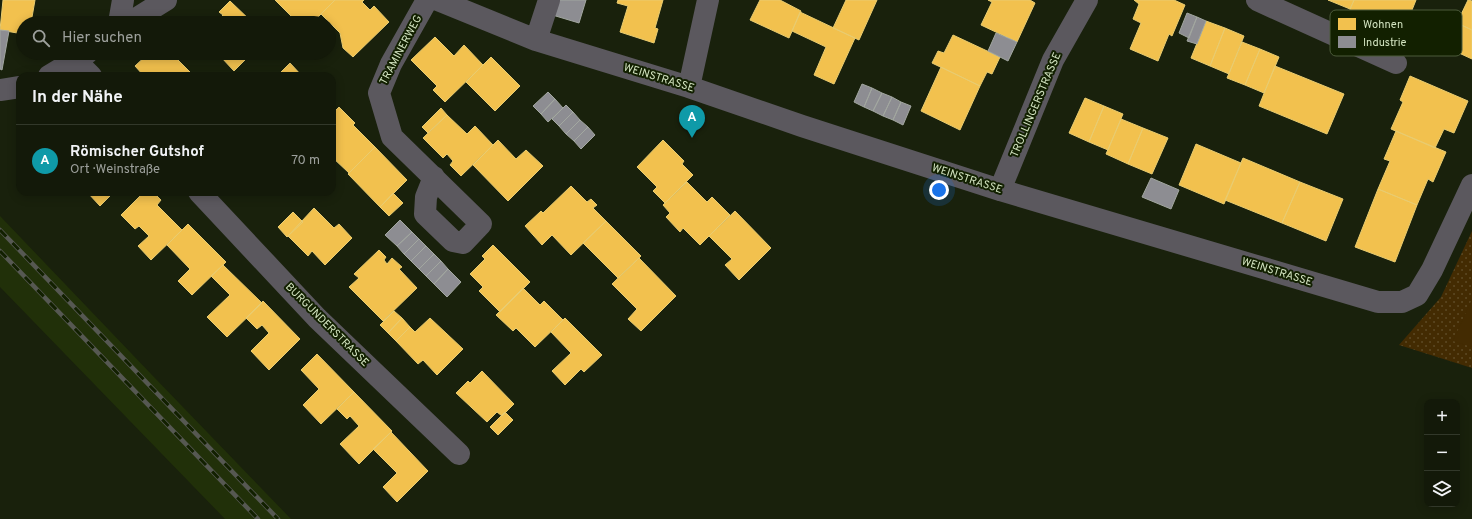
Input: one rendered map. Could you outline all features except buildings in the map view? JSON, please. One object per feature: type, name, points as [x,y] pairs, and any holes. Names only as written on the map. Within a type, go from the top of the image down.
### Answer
[{"type":"street","points":[[120,16],[123,0]]},
{"type":"street","points":[[140,16],[166,0]]},
{"type":"street","name":"TRAMINERWEG","points":[[427,0],[391,64],[378,93],[392,136],[434,177]]},
{"type":"street","name":"WEINSTRASSE","points":[[438,0],[536,40],[689,87],[802,126],[1000,190],[1378,302],[1402,302],[1417,295],[1432,270],[1472,185]]},
{"type":"street","points":[[536,40],[549,0]]},
{"type":"street","points":[[689,87],[708,0]]},
{"type":"street","name":"TROLLINGERSTRASSE","points":[[1000,190],[1053,60],[1087,0]]},
{"type":"street","points":[[1256,0],[1330,33]]},
{"type":"street","points":[[1380,56],[1396,63]]},
{"type":"street","points":[[60,72],[85,63]]},
{"type":"street","points":[[0,90],[16,88]]},
{"type":"street","name":"BURGUNDERSTRASSE","points":[[204,196],[317,318],[459,454]]},
{"type":"shaded area","points":[[0,216],[291,519],[225,519],[0,287]]},
{"type":"shaded area","points":[[1472,231],[1472,368],[1399,345],[1441,297]]},
{"type":"shaded area","points":[[1472,299],[1472,347],[1453,341]]},
{"type":"railway","points":[[0,230],[278,519]]},
{"type":"railway","points":[[0,251],[258,519]]},
{"type":"place","name":"Römischer Gutshof","points":[[692,138]]}]
